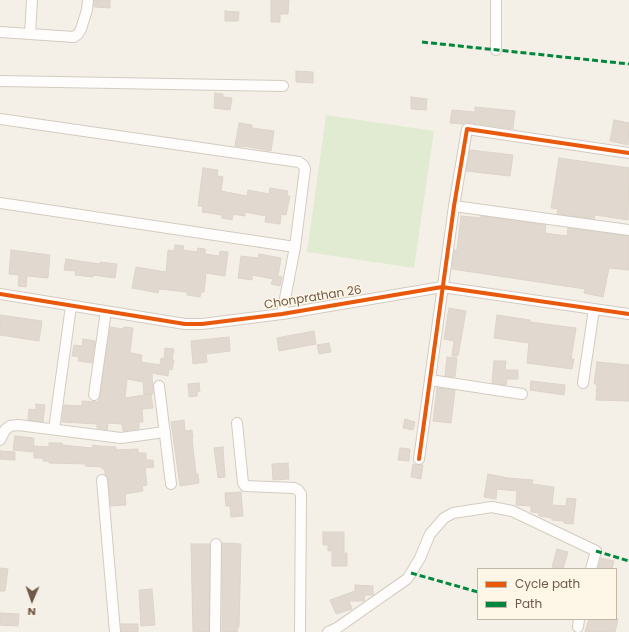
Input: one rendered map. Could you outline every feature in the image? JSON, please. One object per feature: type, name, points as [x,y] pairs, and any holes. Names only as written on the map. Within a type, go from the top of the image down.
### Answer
[{"type":"street","points":[[30,34],[32,0]]},
{"type":"street","points":[[0,32],[74,37],[78,34],[87,10],[88,0]]},
{"type":"street","points":[[496,0],[496,50]]},
{"type":"street","points":[[0,81],[283,86]]},
{"type":"street","points":[[0,119],[299,162],[303,165],[304,169],[295,247],[282,314]]},
{"type":"street","points":[[419,459],[442,287],[466,129],[629,153]]},
{"type":"street","points":[[0,203],[295,247]]},
{"type":"street","points":[[454,206],[629,230]]},
{"type":"street","name":"Chonprathan 26","points":[[0,294],[168,322],[202,324],[282,314],[442,287],[629,314]]},
{"type":"street","points":[[54,429],[71,306]]},
{"type":"street","points":[[584,383],[594,309]]},
{"type":"street","points":[[94,395],[106,311]]},
{"type":"street","points":[[430,380],[522,394]]},
{"type":"street","points":[[159,386],[171,484]]},
{"type":"street","points":[[237,423],[245,486],[294,488],[301,494],[300,632]]},
{"type":"street","points":[[0,440],[5,430],[10,426],[18,425],[121,438],[165,432]]},
{"type":"street","points":[[102,480],[115,632]]},
{"type":"street","points":[[328,632],[338,628],[407,579],[420,558],[430,534],[444,518],[453,513],[492,507],[512,511],[596,551],[591,568]]},
{"type":"street","points":[[214,632],[216,544]]},
{"type":"green space","points":[[326,115],[434,131],[414,268],[307,252]]},
{"type":"building","points":[[94,0],[110,0],[110,8],[94,7]]},
{"type":"building","points":[[271,0],[289,0],[288,14],[280,14],[280,22],[271,22]]},
{"type":"building","points":[[225,11],[239,12],[238,21],[225,21]]},
{"type":"building","points":[[296,71],[313,72],[313,83],[296,82]]},
{"type":"building","points":[[215,93],[223,94],[223,97],[232,98],[230,110],[214,108]]},
{"type":"building","points":[[411,97],[427,99],[426,110],[411,109]]},
{"type":"building","points":[[475,107],[515,111],[513,129],[465,122],[463,124],[450,123],[452,110],[475,112]]},
{"type":"building","points":[[614,120],[629,123],[628,145],[610,141]]},
{"type":"building","points":[[239,123],[252,125],[252,128],[274,131],[271,151],[244,146],[235,146]]},
{"type":"building","points":[[470,150],[513,155],[510,176],[466,171]]},
{"type":"building","points":[[559,158],[629,168],[628,220],[595,215],[594,219],[557,214],[558,209],[551,208]]},
{"type":"building","points":[[203,168],[218,170],[217,176],[223,177],[221,191],[247,196],[248,190],[269,194],[270,188],[288,191],[287,196],[290,196],[286,215],[281,214],[280,224],[265,222],[266,216],[245,212],[245,216],[233,214],[232,220],[222,218],[222,215],[202,212],[203,206],[198,206]]},
{"type":"building","points":[[461,216],[481,218],[481,216],[546,225],[545,233],[567,236],[568,228],[629,236],[629,270],[609,268],[603,297],[584,293],[585,289],[452,269],[454,250],[457,250]]},
{"type":"building","points":[[175,245],[184,246],[183,250],[197,252],[198,248],[205,249],[205,254],[219,256],[220,251],[228,252],[225,276],[206,273],[204,292],[201,292],[200,297],[187,295],[187,292],[159,289],[158,293],[132,288],[136,267],[166,272],[168,250],[174,251]]},
{"type":"building","points":[[11,250],[50,255],[48,278],[27,276],[26,287],[18,286],[19,275],[9,274]]},
{"type":"building","points":[[259,254],[281,258],[278,276],[282,277],[280,286],[271,284],[273,279],[252,275],[252,280],[238,278],[241,256],[258,258]]},
{"type":"building","points":[[66,259],[100,264],[100,262],[117,264],[115,278],[93,275],[93,277],[75,275],[76,271],[64,270]]},
{"type":"building","points":[[449,308],[466,311],[458,356],[452,356],[454,341],[444,339]]},
{"type":"building","points":[[0,315],[42,321],[39,341],[0,335]]},
{"type":"building","points":[[497,315],[530,320],[530,322],[576,328],[571,359],[574,359],[572,369],[527,363],[529,343],[494,338]]},
{"type":"building","points":[[110,327],[123,329],[124,327],[133,328],[130,352],[142,355],[141,362],[160,365],[161,358],[164,359],[165,348],[174,349],[172,370],[169,369],[168,376],[152,373],[153,394],[151,394],[153,408],[142,409],[143,422],[139,422],[139,429],[123,431],[122,424],[108,423],[107,430],[97,428],[97,424],[62,422],[64,405],[82,406],[82,401],[98,402]],"holes":[[[127,379],[143,382],[144,395],[146,395],[125,398]]]},
{"type":"building","points":[[314,331],[316,344],[279,351],[277,338]]},
{"type":"building","points":[[229,337],[230,351],[206,354],[207,362],[193,364],[191,341]]},
{"type":"building","points":[[83,339],[95,341],[92,363],[78,361],[79,357],[72,356],[74,345],[82,346]]},
{"type":"building","points":[[329,343],[331,352],[319,354],[317,345]]},
{"type":"building","points":[[447,357],[457,358],[455,377],[445,376]]},
{"type":"building","points":[[494,361],[506,361],[505,370],[518,370],[518,379],[507,379],[506,385],[492,383]]},
{"type":"building","points":[[597,362],[629,365],[629,401],[596,400],[597,384],[594,384]]},
{"type":"building","points":[[531,381],[565,385],[564,395],[530,390]]},
{"type":"building","points":[[199,383],[200,391],[197,392],[197,396],[189,397],[188,384]]},
{"type":"building","points":[[437,388],[455,390],[451,423],[433,421]]},
{"type":"building","points":[[36,404],[45,405],[43,422],[28,420],[29,409],[36,410]]},
{"type":"building","points":[[405,419],[415,422],[413,430],[403,428]]},
{"type":"building","points":[[184,420],[185,431],[192,430],[196,474],[198,474],[199,483],[180,486],[171,422]]},
{"type":"building","points":[[15,436],[34,438],[33,452],[13,450]]},
{"type":"building","points":[[49,443],[62,443],[62,445],[92,448],[93,445],[116,447],[116,450],[138,449],[138,453],[146,453],[146,460],[153,460],[154,467],[145,468],[147,485],[142,486],[143,491],[125,494],[126,505],[111,506],[108,479],[105,474],[105,469],[102,469],[102,467],[85,466],[86,464],[49,463],[49,461],[43,461],[43,458],[34,458],[34,446],[49,447]]},
{"type":"building","points":[[223,447],[225,477],[218,478],[214,448]]},
{"type":"building","points":[[400,448],[410,449],[409,461],[398,460]]},
{"type":"building","points":[[0,451],[15,452],[15,460],[0,459]]},
{"type":"building","points":[[288,463],[289,479],[273,480],[272,464]]},
{"type":"building","points":[[413,464],[423,465],[421,479],[411,477]]},
{"type":"building","points":[[488,474],[508,478],[533,480],[532,484],[554,487],[552,505],[566,506],[567,498],[576,499],[573,524],[539,516],[539,513],[531,512],[531,506],[516,505],[517,491],[497,489],[496,499],[484,497]]},
{"type":"building","points":[[241,492],[243,516],[231,517],[230,506],[226,506],[225,493]]},
{"type":"building","points":[[323,532],[344,532],[344,553],[347,553],[347,566],[332,566],[332,551],[328,551],[328,545],[323,545]]},
{"type":"building","points":[[222,543],[241,544],[239,627],[237,632],[222,632]]},
{"type":"building","points":[[191,544],[210,544],[209,632],[193,632]]},
{"type":"building","points":[[557,549],[568,552],[563,568],[552,567]]},
{"type":"building","points":[[601,558],[614,561],[612,568],[598,568]]},
{"type":"building","points":[[0,568],[8,569],[5,591],[0,591]]},
{"type":"building","points":[[355,585],[373,586],[373,595],[365,595],[364,601],[349,601],[352,609],[336,614],[330,600],[355,591]]},
{"type":"building","points":[[152,589],[155,625],[141,626],[139,590]]},
{"type":"building","points":[[0,613],[19,614],[18,626],[0,625]]},
{"type":"building","points":[[618,619],[615,632],[585,632],[589,620]]},
{"type":"building","points":[[121,624],[138,624],[138,632],[121,632]]},
{"type":"marked path","points":[[422,42],[629,64]]},
{"type":"marked path","points":[[596,551],[629,561]]},
{"type":"marked path","points":[[411,573],[477,592]]},
{"type":"cycle path","points":[[419,459],[454,206],[467,129],[629,153]]},
{"type":"cycle path","points":[[0,294],[185,324],[202,324],[282,314],[442,287],[629,314]]}]
